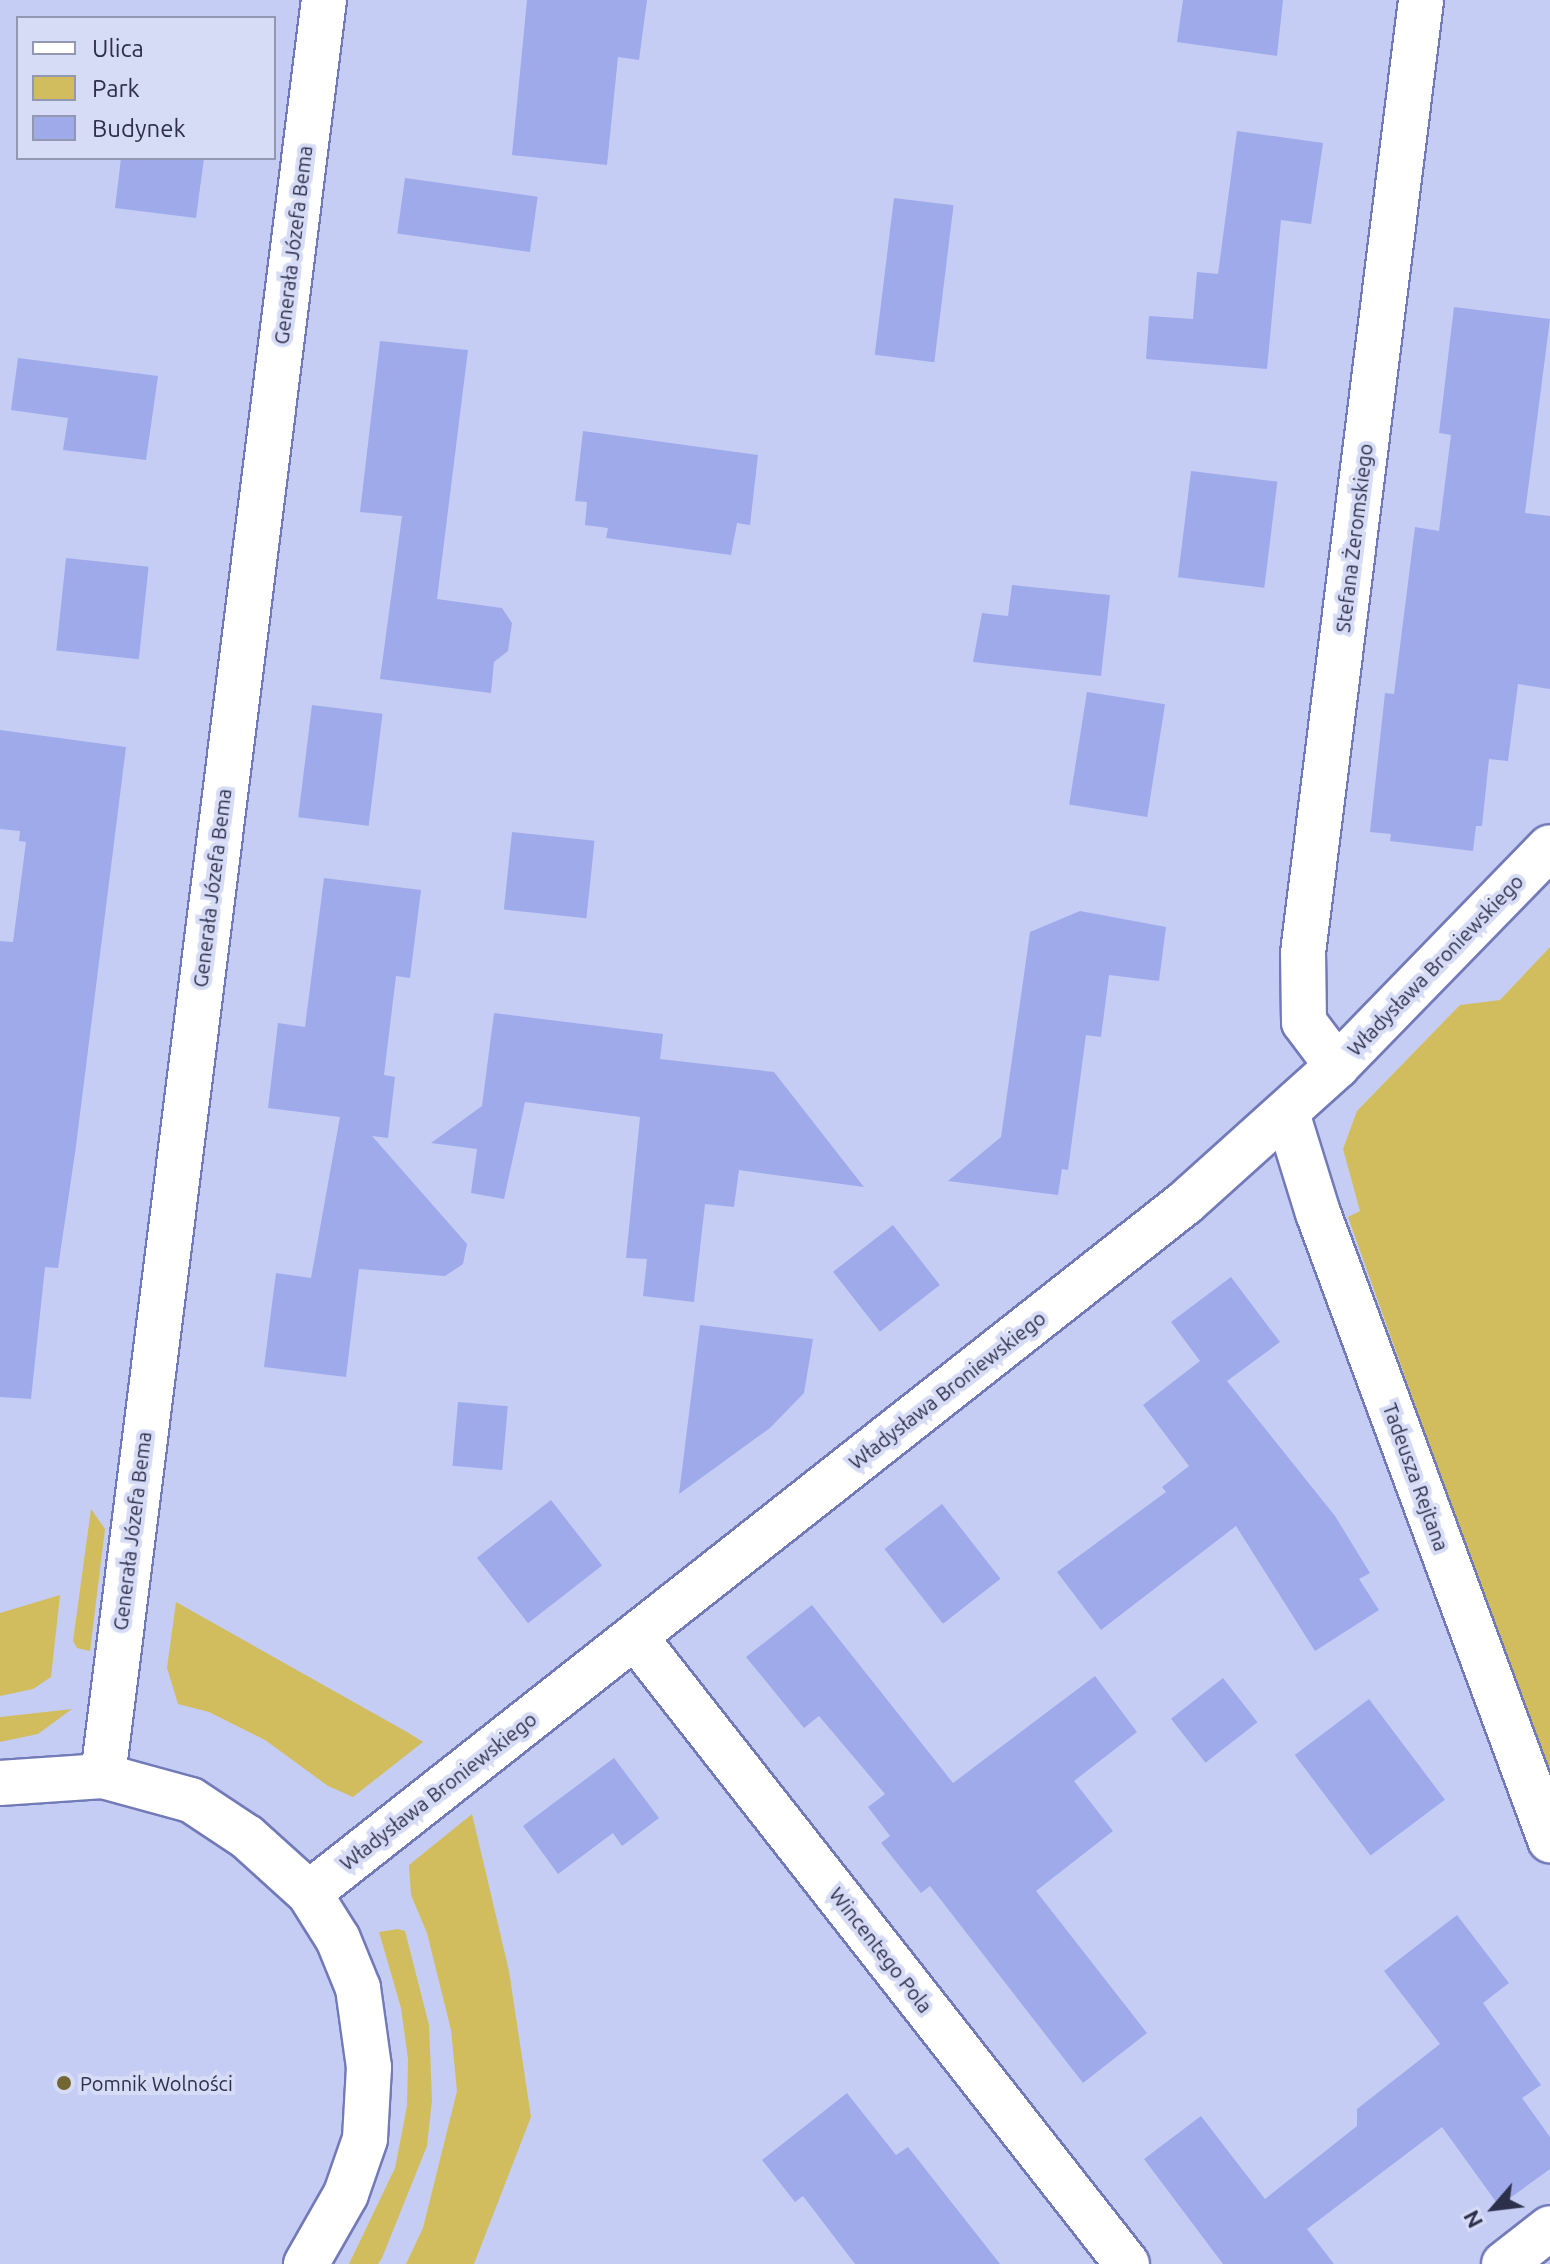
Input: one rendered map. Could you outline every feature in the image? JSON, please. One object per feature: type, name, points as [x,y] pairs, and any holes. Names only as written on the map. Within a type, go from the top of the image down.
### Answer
[{"type":"street","name":"Generała Józefa Bema","points":[[103,1776],[324,0]]},
{"type":"street","name":"Stefana Żeromskiego","points":[[1337,1066],[1304,1022],[1303,953],[1421,0]]},
{"type":"street","name":"Władysława Broniewskiego","points":[[309,1893],[1172,1213],[1337,1066],[1550,847]]},
{"type":"street","name":"Tadeusza Rejtana","points":[[1287,1113],[1318,1213],[1550,1840]]},
{"type":"street","name":"Wincentego Pola","points":[[635,1637],[1127,2264]]},
{"type":"street","points":[[0,1783],[103,1776],[191,1800],[247,1837],[309,1893],[338,1939],[358,1988],[369,2067],[365,2139],[346,2194],[306,2264]]},
{"type":"street","points":[[1504,2264],[1550,2228]]},
{"type":"green space","points":[[1550,947],[1550,1783],[1348,1217],[1360,1211],[1343,1149],[1357,1111],[1460,1005],[1500,1000]]},
{"type":"green space","points":[[91,1509],[105,1529],[90,1651],[77,1648],[73,1641]]},
{"type":"green space","points":[[60,1595],[51,1677],[33,1689],[0,1696],[0,1613]]},
{"type":"green space","points":[[176,1602],[423,1742],[353,1797],[328,1786],[265,1740],[209,1712],[178,1704],[167,1668]]},
{"type":"green space","points":[[72,1709],[38,1734],[0,1742],[0,1717]]},
{"type":"green space","points":[[472,1814],[509,1971],[531,2117],[474,2264],[406,2264],[423,2228],[457,2091],[451,2030],[427,1933],[411,1895],[409,1865]]},
{"type":"green space","points":[[405,1931],[429,2025],[432,2100],[427,2146],[382,2258],[378,2264],[349,2264],[395,2168],[407,2106],[408,2059],[401,2008],[379,1932]]},
{"type":"building","points":[[527,0],[647,0],[639,60],[618,57],[607,165],[512,155]]},
{"type":"building","points":[[1183,0],[1283,0],[1277,56],[1177,42]]},
{"type":"building","points":[[1237,131],[1323,143],[1311,224],[1281,220],[1267,369],[1146,359],[1149,316],[1193,319],[1197,272],[1218,274]]},
{"type":"building","points":[[121,160],[204,160],[196,218],[115,208]]},
{"type":"building","points":[[405,178],[538,197],[530,252],[397,233]]},
{"type":"building","points":[[894,198],[954,205],[934,362],[875,355]]},
{"type":"building","points":[[1454,307],[1550,319],[1525,513],[1550,516],[1550,689],[1518,684],[1508,761],[1489,759],[1482,826],[1476,826],[1473,851],[1390,841],[1391,834],[1370,832],[1385,693],[1394,694],[1415,527],[1439,531],[1451,435],[1439,433]]},
{"type":"building","points":[[380,341],[468,350],[437,599],[502,608],[512,623],[508,651],[494,662],[491,693],[380,679],[402,516],[360,512]]},
{"type":"building","points":[[18,358],[158,376],[146,460],[63,450],[68,418],[11,410]]},
{"type":"building","points":[[583,431],[758,455],[750,525],[737,523],[731,555],[606,538],[608,528],[585,525],[587,502],[575,501]]},
{"type":"building","points":[[1191,471],[1277,482],[1264,588],[1178,577]]},
{"type":"building","points":[[66,558],[149,567],[139,659],[56,650]]},
{"type":"building","points":[[1012,585],[1110,595],[1101,676],[973,662],[982,613],[1008,616]]},
{"type":"building","points":[[1087,692],[1165,704],[1147,817],[1069,805]]},
{"type":"building","points":[[312,705],[382,714],[369,826],[298,817]]},
{"type":"building","points":[[0,730],[126,747],[76,1146],[58,1268],[45,1267],[31,1399],[0,1397],[0,941],[13,942],[26,842],[19,841],[20,831],[0,829]]},
{"type":"building","points":[[512,832],[595,841],[586,918],[504,910]]},
{"type":"building","points":[[324,878],[421,890],[410,978],[396,976],[384,1075],[395,1077],[388,1138],[372,1136],[467,1244],[463,1264],[445,1276],[359,1269],[346,1377],[264,1367],[276,1273],[311,1278],[340,1117],[268,1108],[278,1023],[305,1027]]},
{"type":"building","points":[[1080,911],[1166,927],[1159,981],[1109,975],[1101,1037],[1086,1035],[1068,1170],[1062,1169],[1058,1195],[948,1181],[1001,1137],[1030,932]]},
{"type":"building","points":[[494,1013],[663,1034],[660,1059],[774,1072],[864,1187],[739,1170],[734,1207],[705,1204],[694,1302],[643,1296],[647,1259],[626,1258],[640,1117],[525,1102],[504,1199],[471,1193],[477,1149],[431,1143],[482,1106]]},
{"type":"building","points":[[893,1225],[940,1285],[880,1332],[833,1272]]},
{"type":"building","points":[[1231,1277],[1280,1342],[1227,1381],[1335,1516],[1370,1573],[1359,1579],[1379,1610],[1315,1651],[1236,1526],[1101,1630],[1057,1572],[1166,1492],[1162,1487],[1189,1466],[1143,1405],[1200,1361],[1171,1322]]},
{"type":"building","points":[[700,1325],[813,1339],[804,1393],[770,1428],[679,1494]]},
{"type":"building","points":[[458,1402],[508,1406],[502,1470],[452,1466]]},
{"type":"building","points":[[551,1500],[602,1565],[528,1623],[477,1558]]},
{"type":"building","points":[[942,1504],[1000,1579],[943,1624],[884,1549]]},
{"type":"building","points":[[812,1605],[953,1783],[1095,1676],[1137,1732],[1074,1781],[1113,1831],[1036,1891],[1147,2033],[1083,2083],[930,1886],[921,1893],[881,1843],[890,1836],[868,1807],[885,1794],[819,1716],[804,1728],[746,1657]]},
{"type":"building","points":[[1223,1678],[1257,1722],[1205,1763],[1171,1719]]},
{"type":"building","points":[[1369,1699],[1445,1800],[1371,1856],[1295,1755]]},
{"type":"building","points":[[614,1758],[659,1818],[622,1846],[613,1833],[558,1874],[523,1826]]},
{"type":"building","points":[[1457,1915],[1509,1983],[1483,2003],[1541,2085],[1522,2098],[1550,2137],[1550,2169],[1499,2206],[1442,2127],[1307,2229],[1334,2264],[1223,2264],[1144,2159],[1201,2116],[1265,2199],[1357,2126],[1357,2109],[1440,2044],[1384,1971]]},
{"type":"building","points":[[847,2093],[896,2155],[908,2147],[1000,2264],[855,2264],[803,2196],[795,2202],[762,2160]]},
{"type":"place","name":"Pomnik Wolności","points":[[64,2083]]}]
